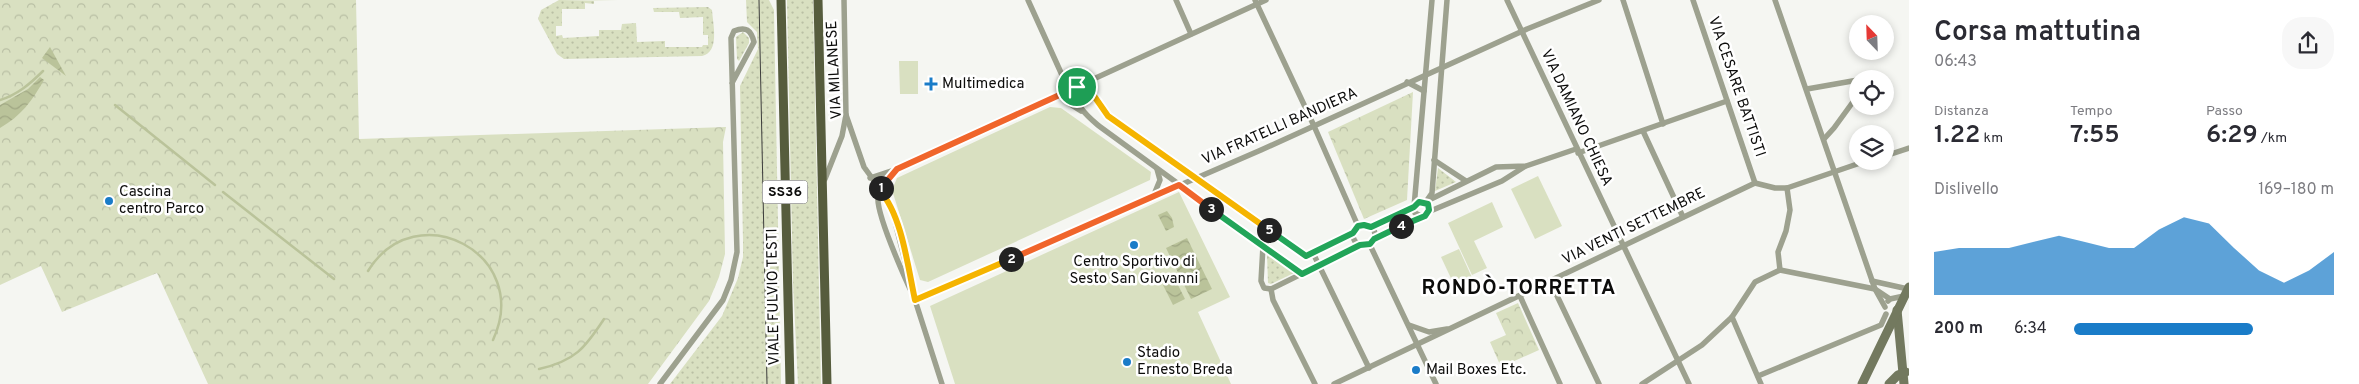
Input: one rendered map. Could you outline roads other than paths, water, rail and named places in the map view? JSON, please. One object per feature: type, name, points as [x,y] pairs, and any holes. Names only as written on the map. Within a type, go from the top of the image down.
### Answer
[{"type":"main road","name":"VIALE FULVIO TESTI","points":[[780,0],[790,384]]},
{"type":"main road","name":"SS36","points":[[818,0],[827,384]]},
{"type":"main road","points":[[1862,384],[1889,317],[1897,310],[1907,294]]},
{"type":"main road","points":[[1897,310],[1904,384],[1909,381]]},
{"type":"main road","points":[[1889,317],[1900,326]]},
{"type":"main road","points":[[1889,384],[1898,375],[1909,371]]},
{"type":"street","name":"VIA MILANESE","points":[[844,0],[846,115],[864,167],[870,178],[888,200],[892,210],[915,300],[942,384]]},
{"type":"street","points":[[1028,0],[1067,86],[1064,92]]},
{"type":"street","points":[[1176,0],[1191,34]]},
{"type":"street","points":[[870,178],[897,169],[1191,34],[1256,2],[1266,0]]},
{"type":"street","points":[[1421,216],[1416,213],[1414,207],[1432,0]]},
{"type":"street","points":[[1426,203],[1432,192],[1447,0]]},
{"type":"street","name":"VIA DAMIANO CHIESA","points":[[1507,0],[1689,384]]},
{"type":"street","name":"VIA FRATELLI BANDIERA","points":[[915,300],[1195,179],[1522,31],[1600,0]]},
{"type":"street","points":[[1623,0],[1663,124]]},
{"type":"street","name":"VIA CESARE BATTISTI","points":[[1693,0],[1755,183]]},
{"type":"street","points":[[1758,376],[1881,325],[1889,317],[1872,281],[1775,0]]},
{"type":"street","points":[[1256,2],[1358,226]]},
{"type":"street","points":[[660,384],[723,300],[731,280],[737,252],[732,83],[732,34],[740,28],[747,29],[751,33],[754,42],[732,83]]},
{"type":"street","points":[[1407,82],[1424,91]]},
{"type":"street","points":[[1807,89],[1849,82]]},
{"type":"street","points":[[1085,83],[1108,116],[1306,256],[1353,233],[1358,226],[1371,227],[1414,207],[1419,202],[1426,203],[1496,167],[1526,166],[1643,131],[1727,101]]},
{"type":"street","points":[[1077,87],[1076,97],[1081,111]]},
{"type":"street","points":[[1064,92],[1070,104],[1302,274]]},
{"type":"street","points":[[1824,139],[1849,107]]},
{"type":"street","points":[[822,186],[842,136],[846,115]]},
{"type":"street","points":[[1099,126],[1108,116]]},
{"type":"street","points":[[1643,131],[1683,217]]},
{"type":"street","points":[[1894,153],[1909,148]]},
{"type":"street","points":[[1434,160],[1466,182]]},
{"type":"street","points":[[1273,233],[1263,246],[1260,281],[1264,288],[1271,289],[1360,245],[1372,242],[1428,212],[1502,181],[1526,166]]},
{"type":"street","points":[[1755,183],[1775,188],[1787,188],[1849,166]]},
{"type":"street","points":[[880,191],[884,182],[897,169]]},
{"type":"street","points":[[1153,197],[1160,180],[1157,169]]},
{"type":"street","name":"VIA VENTI SETTEMBRE","points":[[1334,384],[1755,183]]},
{"type":"street","points":[[1780,270],[1778,252],[1786,231],[1790,210],[1787,188]]},
{"type":"street","name":"VIA MILANESE","points":[[880,191],[879,208],[899,265],[915,300]]},
{"type":"street","points":[[1426,203],[1429,207],[1428,212]]},
{"type":"street","points":[[1371,227],[1374,233],[1372,242],[1436,384]]},
{"type":"street","points":[[1353,233],[1354,240],[1360,245]]},
{"type":"street","points":[[1313,253],[1369,368]]},
{"type":"street","points":[[1642,384],[1679,362],[1702,345],[1732,317],[1755,282],[1780,270],[1875,289],[1890,299]]},
{"type":"street","points":[[1550,281],[1599,384]]},
{"type":"street","points":[[1872,281],[1907,294]]},
{"type":"street","points":[[1271,289],[1273,300],[1315,384]]},
{"type":"street","points":[[1885,307],[1890,299],[1907,294]]},
{"type":"street","points":[[1520,296],[1560,384]]},
{"type":"street","points":[[1732,317],[1761,384]]},
{"type":"street","points":[[1409,325],[1429,332],[1451,329]]},
{"type":"water","points":[[50,47],[66,76],[42,58]]},
{"type":"water","points":[[40,77],[44,80],[30,101],[20,113],[0,128],[0,105],[28,89]]},
{"type":"water","points":[[1167,211],[1172,218],[1174,227],[1166,231],[1158,215]]},
{"type":"water","points":[[1187,238],[1212,289],[1191,299],[1166,248]]},
{"type":"water","points":[[1175,279],[1185,299],[1173,305],[1163,285]]},
{"type":"waterway","points":[[0,100],[23,88],[43,71]]},
{"type":"waterway","points":[[115,105],[215,185]]},
{"type":"waterway","points":[[223,192],[334,279]]},
{"type":"waterway","points":[[368,271],[389,248],[413,237],[439,236],[464,244],[484,260],[497,282],[501,309],[493,340]]},
{"type":"waterway","points":[[539,369],[562,362],[578,352],[591,338],[604,319]]},
{"type":"tram line","points":[[759,0],[767,384]]},
{"type":"place","name":"Multimedica","points":[[931,84]]},
{"type":"place","name":"Cascina centro Parco","points":[[109,201]]},
{"type":"place","name":"Centro Sportivo di Sesto San Giovanni","points":[[1134,245]]},
{"type":"place","name":"Stadio Ernesto Breda","points":[[1127,362]]},
{"type":"place","name":"Mail Boxes Etc.","points":[[1416,370]]},
{"type":"district","name":"RONDÒ-TORRETTA","points":[[1519,289]]}]
